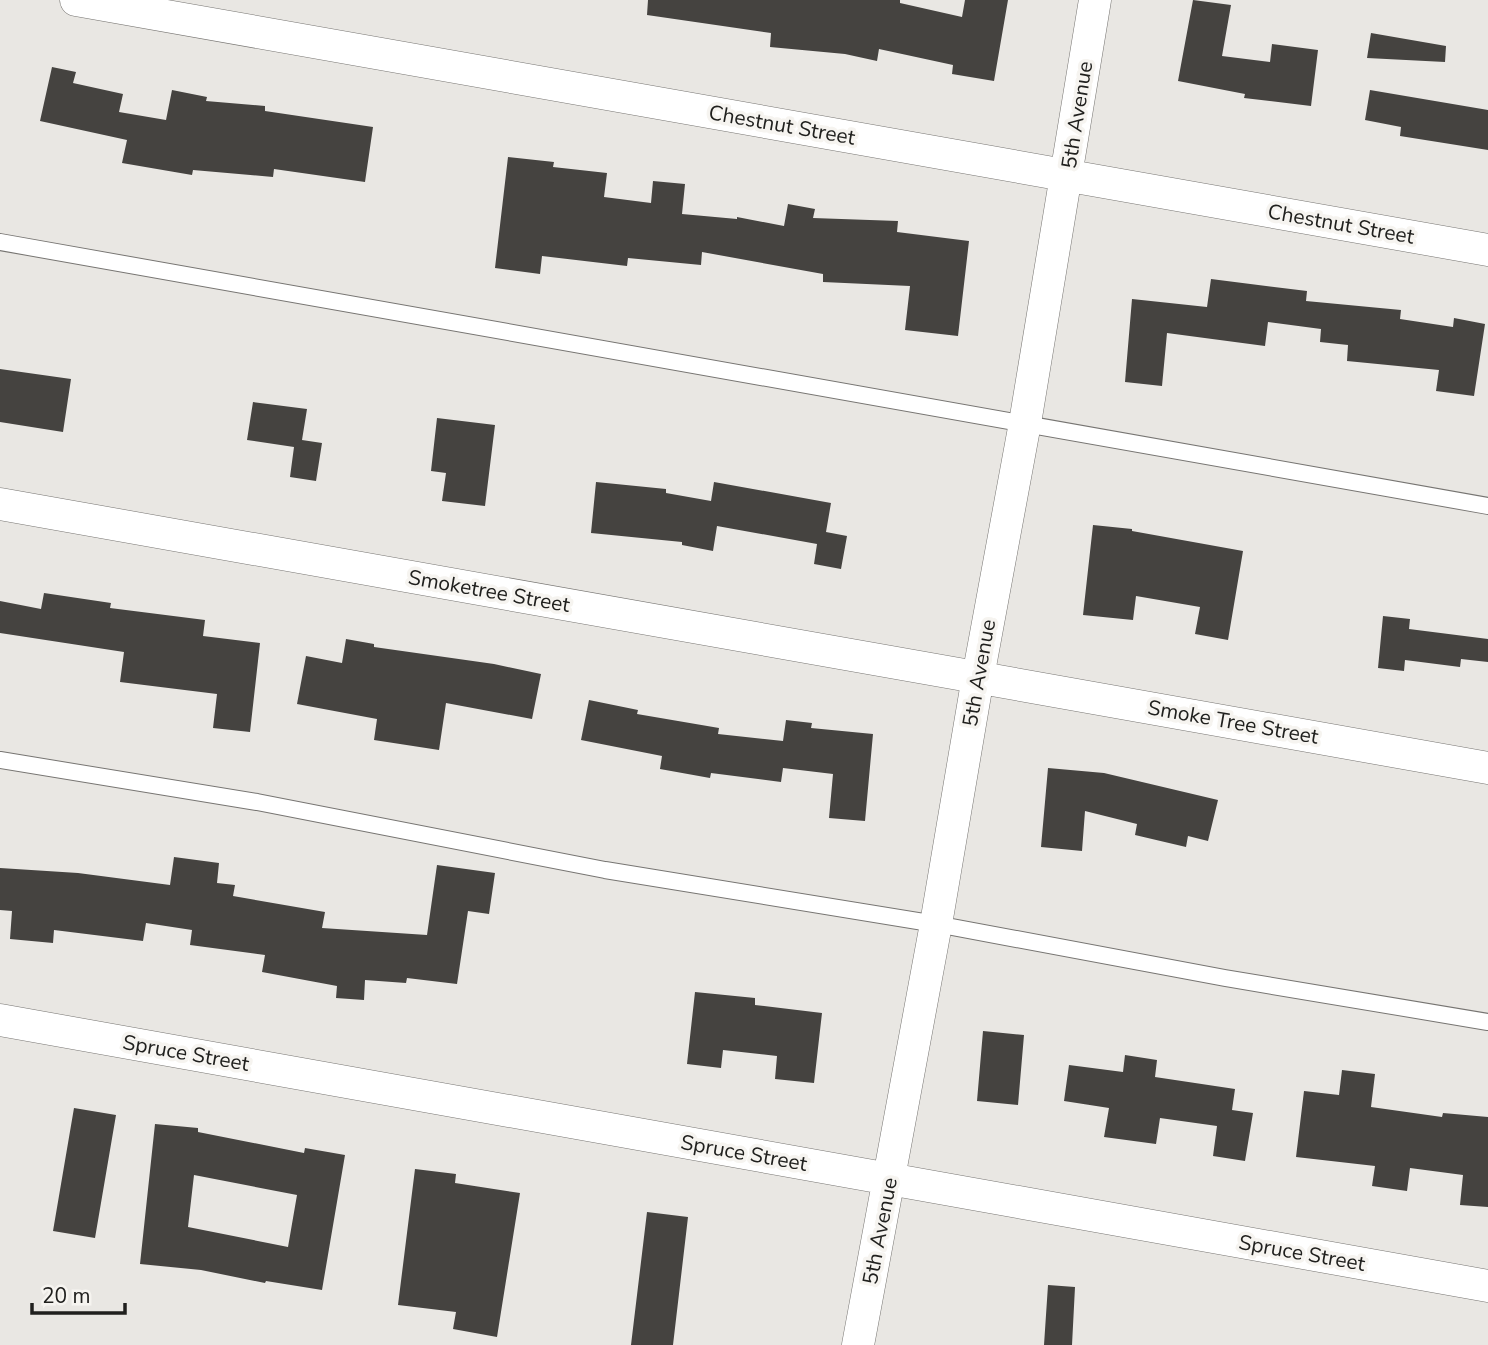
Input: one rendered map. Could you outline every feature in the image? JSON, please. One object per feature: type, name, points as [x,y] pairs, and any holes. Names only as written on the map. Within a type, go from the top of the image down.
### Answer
[{"type":"street","name":"Chestnut Street","points":[[76,0],[1488,250]]},
{"type":"street","name":"5th Avenue","points":[[858,1345],[1025,423],[1095,0]]},
{"type":"street","name":"Smoketree Street","points":[[0,504],[978,677]]},
{"type":"street","name":"Smoke Tree Street","points":[[978,677],[1488,768]]},
{"type":"street","name":"Spruce Street","points":[[0,1020],[1488,1286]]},
{"type":"lane","points":[[0,242],[1488,506]]},
{"type":"lane","points":[[0,760],[257,802],[605,870],[936,924],[1211,975],[1488,1022]]},
{"type":"building","points":[[648,0],[900,0],[900,3],[962,17],[965,0],[1008,0],[994,81],[952,74],[953,65],[879,49],[877,61],[845,54],[770,47],[771,33],[647,15]]},
{"type":"building","points":[[1193,0],[1231,5],[1222,56],[1270,62],[1272,44],[1318,50],[1311,106],[1244,98],[1245,94],[1178,81]]},
{"type":"building","points":[[1371,33],[1446,46],[1445,62],[1367,58]]},
{"type":"building","points":[[52,67],[76,72],[73,83],[123,94],[119,112],[166,120],[172,90],[207,97],[206,101],[265,106],[265,111],[373,127],[365,182],[274,169],[273,177],[193,170],[192,175],[122,163],[127,140],[40,121]]},
{"type":"building","points":[[1370,90],[1488,110],[1488,150],[1400,136],[1401,127],[1365,120]]},
{"type":"building","points":[[508,157],[554,162],[553,167],[607,173],[604,197],[651,203],[653,181],[685,184],[682,214],[737,217],[784,226],[788,204],[815,209],[813,218],[898,221],[897,232],[969,241],[958,336],[905,330],[910,286],[823,282],[823,274],[702,252],[701,265],[628,258],[627,266],[542,256],[540,274],[495,268]]},
{"type":"building","points":[[1211,279],[1307,291],[1306,301],[1401,310],[1400,319],[1453,327],[1454,318],[1485,324],[1474,396],[1436,391],[1439,370],[1347,361],[1348,345],[1320,342],[1321,329],[1268,322],[1265,346],[1167,333],[1162,386],[1125,382],[1132,299],[1207,307]]},
{"type":"building","points":[[0,369],[71,379],[63,432],[0,422]]},
{"type":"building","points":[[253,402],[307,409],[302,440],[322,443],[316,481],[290,477],[294,447],[247,440]]},
{"type":"building","points":[[437,418],[495,425],[485,506],[442,501],[446,473],[431,471]]},
{"type":"building","points":[[596,482],[666,489],[666,493],[711,501],[714,482],[831,503],[826,532],[847,536],[841,569],[814,564],[817,544],[717,526],[713,551],[682,545],[682,542],[591,533]]},
{"type":"building","points":[[1093,525],[1132,529],[1243,551],[1228,640],[1195,634],[1200,607],[1136,596],[1133,620],[1083,615]]},
{"type":"building","points":[[44,593],[111,603],[110,608],[205,620],[203,636],[260,643],[250,732],[213,728],[217,694],[120,682],[124,652],[0,633],[0,601],[41,609]]},
{"type":"building","points":[[1383,616],[1410,619],[1409,629],[1488,639],[1488,662],[1461,659],[1460,667],[1405,660],[1404,671],[1378,668]]},
{"type":"building","points":[[346,639],[374,644],[374,647],[494,664],[541,674],[532,719],[446,703],[439,750],[374,740],[377,719],[297,704],[306,656],[342,663]]},
{"type":"building","points":[[589,700],[638,710],[637,714],[719,728],[718,734],[783,741],[786,720],[812,723],[811,728],[873,734],[865,821],[829,818],[833,774],[783,768],[781,782],[711,773],[710,778],[660,769],[662,756],[581,740]]},
{"type":"building","points":[[1048,768],[1104,773],[1218,800],[1208,841],[1188,836],[1186,847],[1135,835],[1137,824],[1085,811],[1082,851],[1041,847]]},
{"type":"building","points":[[174,857],[219,863],[217,883],[235,885],[233,896],[325,912],[322,928],[427,935],[437,865],[495,873],[489,914],[468,911],[457,984],[407,978],[406,983],[365,980],[364,1000],[336,998],[337,986],[262,972],[265,955],[190,945],[192,930],[146,923],[143,941],[54,930],[53,943],[10,939],[12,911],[0,910],[0,868],[78,873],[170,885]]},
{"type":"building","points":[[695,992],[755,998],[755,1005],[822,1013],[814,1083],[775,1079],[777,1056],[723,1050],[721,1068],[687,1064]]},
{"type":"building","points":[[983,1031],[1024,1035],[1018,1105],[977,1101]]},
{"type":"building","points":[[1125,1055],[1157,1060],[1155,1077],[1235,1089],[1232,1110],[1253,1113],[1245,1161],[1213,1156],[1217,1126],[1160,1118],[1156,1144],[1104,1137],[1109,1108],[1064,1101],[1069,1065],[1123,1072]]},
{"type":"building","points":[[1342,1070],[1375,1074],[1371,1107],[1442,1117],[1443,1113],[1488,1117],[1488,1207],[1460,1205],[1463,1175],[1410,1168],[1407,1191],[1372,1186],[1375,1166],[1296,1157],[1304,1091],[1339,1095]]},
{"type":"building","points":[[74,1108],[116,1115],[95,1238],[53,1231]]},
{"type":"building","points":[[155,1124],[198,1128],[198,1132],[304,1153],[305,1148],[345,1155],[322,1290],[266,1281],[265,1283],[201,1270],[140,1264]],"holes":[[[194,1175],[297,1195],[288,1247],[188,1227]]]},
{"type":"building","points":[[415,1169],[456,1174],[455,1183],[520,1193],[497,1337],[453,1329],[456,1312],[398,1305]]},
{"type":"building","points":[[647,1212],[688,1217],[673,1345],[631,1345]]},
{"type":"building","points":[[1048,1285],[1075,1287],[1072,1345],[1044,1345]]}]
